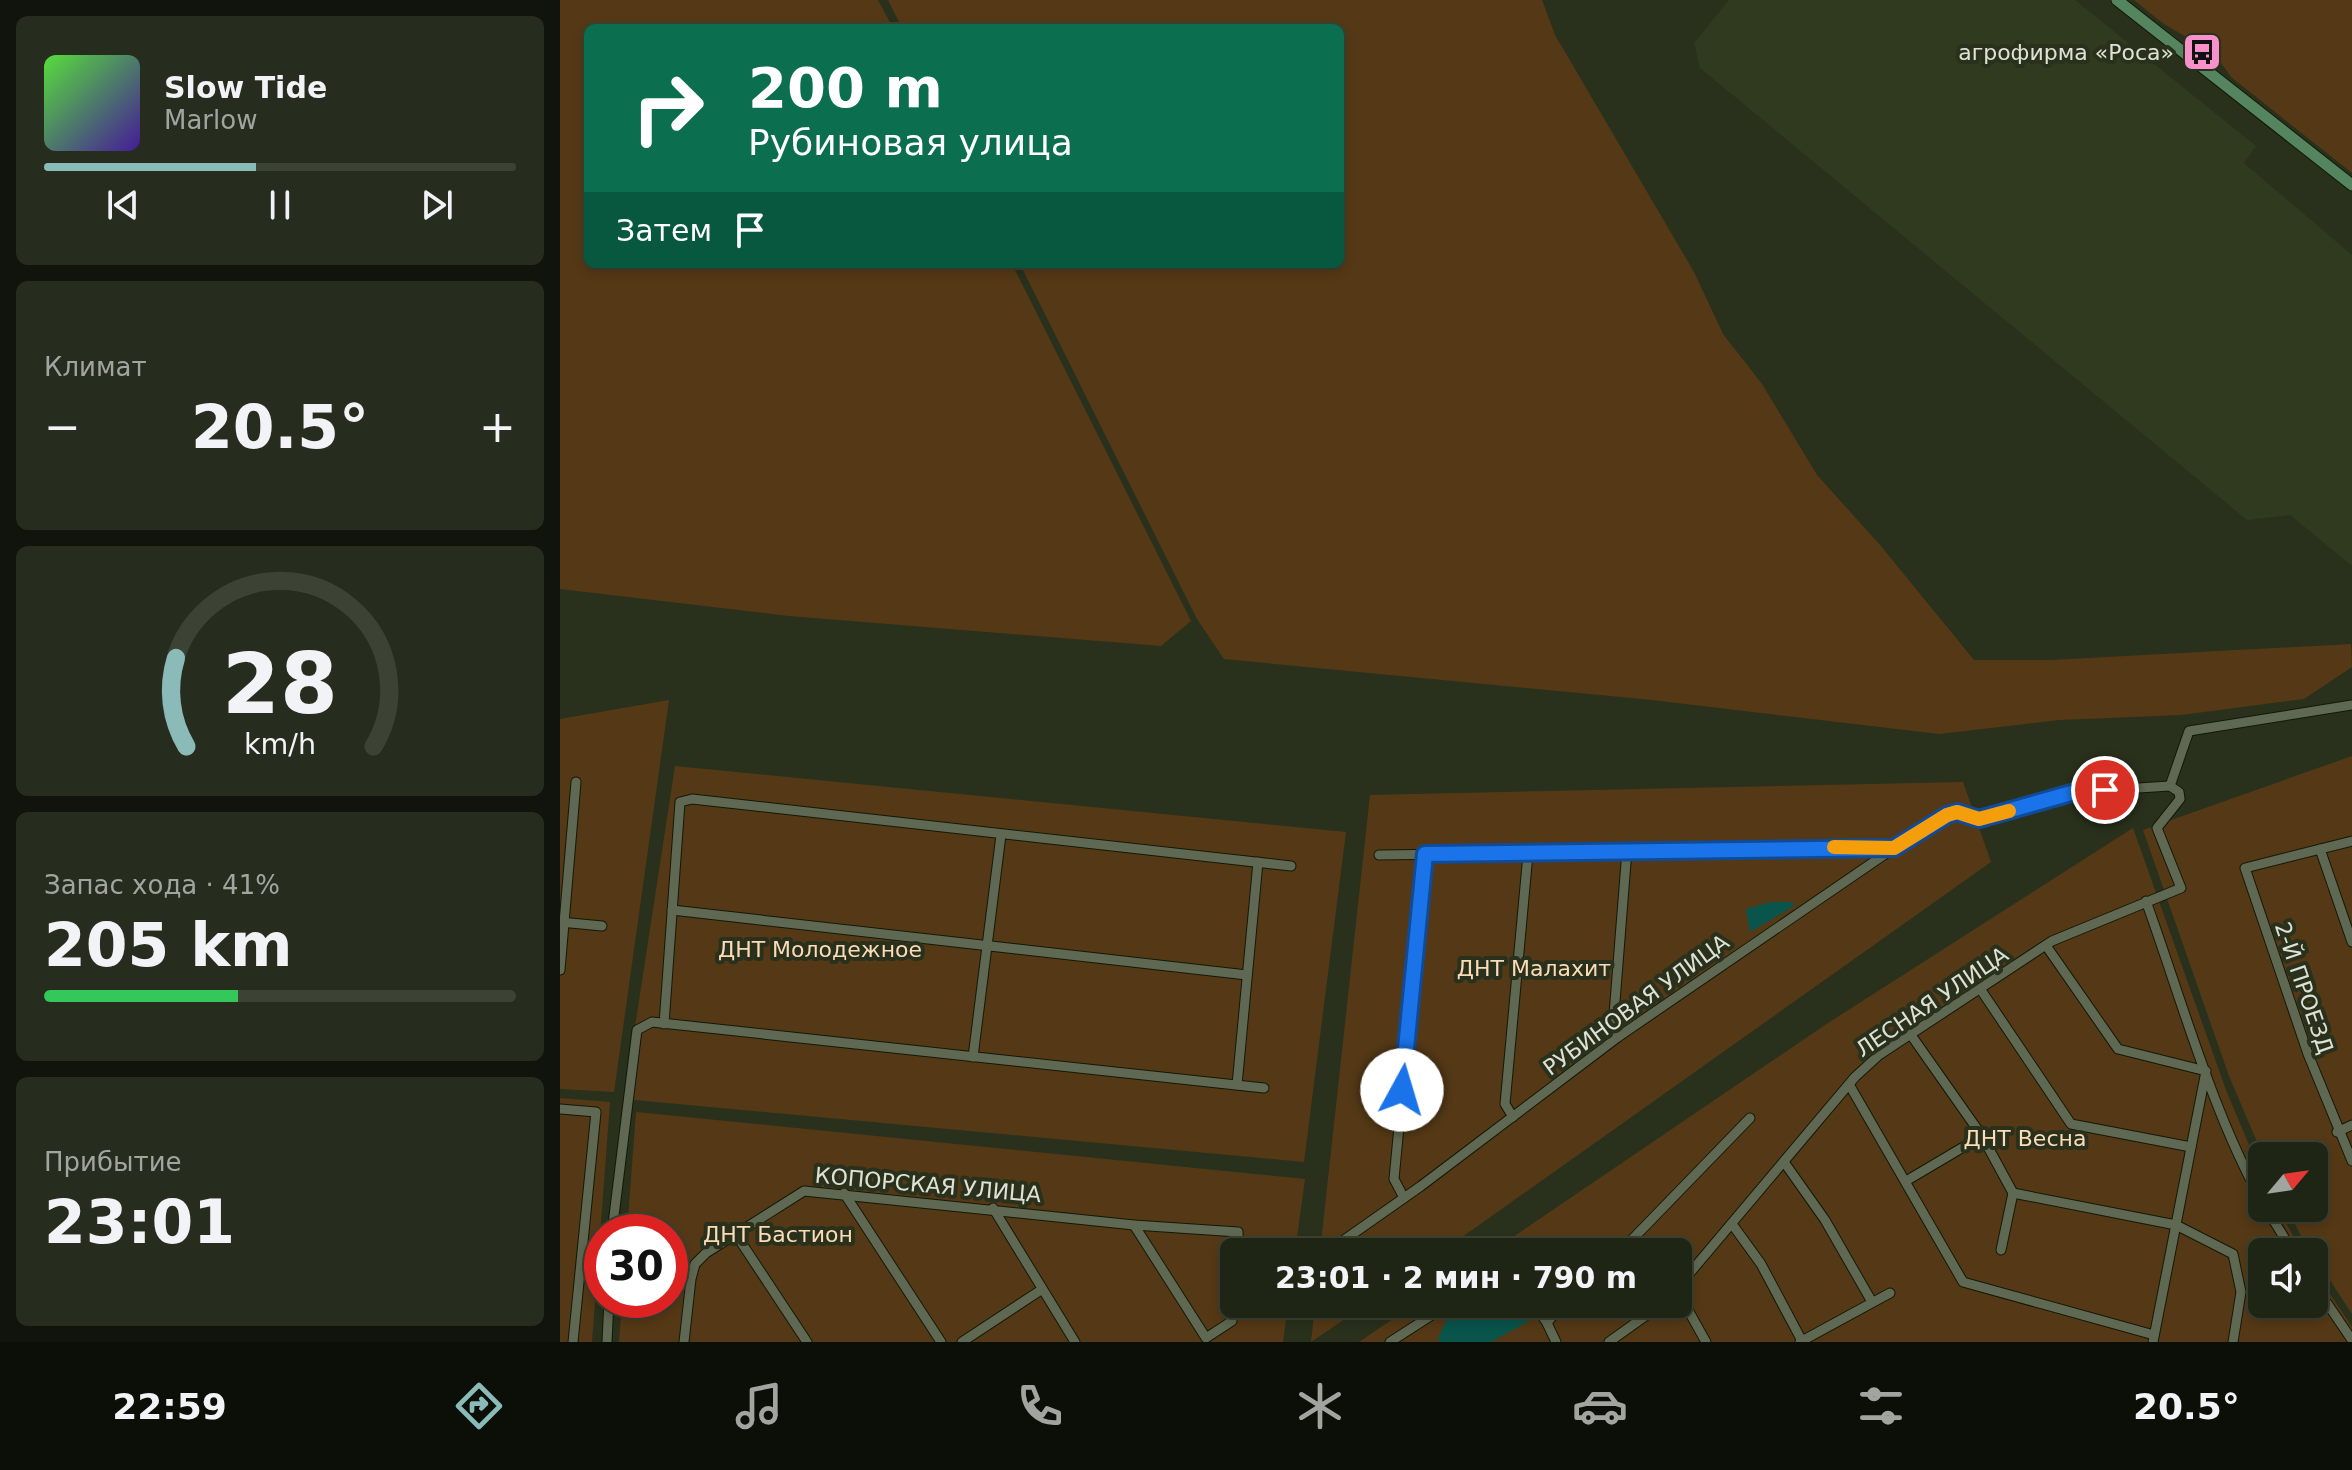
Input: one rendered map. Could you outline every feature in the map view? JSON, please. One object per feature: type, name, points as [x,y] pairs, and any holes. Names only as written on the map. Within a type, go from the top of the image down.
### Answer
[{"type":"main road","points":[[2117,0],[2352,185]]},
{"type":"street","points":[[2170,786],[2189,731],[2352,705]]},
{"type":"street","points":[[560,970],[576,782]]},
{"type":"street","name":"РУБИНОВАЯ УЛИЦА","points":[[1347,1238],[1618,1037],[1947,815],[1957,812],[1979,819],[2075,792],[2170,786]]},
{"type":"street","name":"ЛЕСНАЯ УЛИЦА","points":[[1692,1272],[1879,1055],[2052,941],[2181,888],[2157,828],[2180,799],[2179,792],[2170,786]]},
{"type":"street","points":[[664,1024],[680,802],[692,799],[1291,866]]},
{"type":"street","points":[[973,1057],[1001,835]]},
{"type":"street","points":[[2352,841],[2320,849],[2352,942]]},
{"type":"street","points":[[1379,855],[1894,848]]},
{"type":"street","name":"2-Й ПРОЕЗД","points":[[2320,849],[2245,868],[2337,1132],[2352,1161]]},
{"type":"street","points":[[1618,1037],[1613,1027],[1627,850]]},
{"type":"street","points":[[1404,1198],[1394,1179],[1425,854]]},
{"type":"street","points":[[1513,1117],[1505,1104],[1528,854]]},
{"type":"street","points":[[1237,1085],[1258,862]]},
{"type":"street","points":[[2146,901],[2206,1071],[2248,1176]]},
{"type":"street","points":[[672,910],[987,943],[1247,975]]},
{"type":"street","points":[[562,922],[602,926]]},
{"type":"street","points":[[2047,947],[2118,1049],[2206,1071]]},
{"type":"street","points":[[1981,990],[2071,1124],[2191,1147]]},
{"type":"street","points":[[614,1214],[637,1030],[652,1022],[1264,1088]]},
{"type":"street","points":[[1911,1035],[1982,1136],[2013,1193],[2001,1250]]},
{"type":"street","points":[[1850,1086],[1963,1282],[2154,1338],[2206,1071]]},
{"type":"street","points":[[560,1109],[596,1112],[573,1342]]},
{"type":"street","points":[[1634,1238],[1750,1118]]},
{"type":"street","points":[[2337,1132],[2352,1125]]},
{"type":"street","points":[[1906,1181],[1982,1136]]},
{"type":"street","points":[[1784,1162],[1825,1220],[1872,1302]]},
{"type":"street","name":"КОПОРСКАЯ УЛИЦА","points":[[684,1342],[695,1264],[735,1233],[804,1191],[993,1208],[1134,1225],[1238,1232],[1238,1238]]},
{"type":"street","points":[[844,1193],[941,1342]]},
{"type":"street","points":[[2013,1193],[2176,1225],[2233,1254],[2241,1292],[2233,1342]]},
{"type":"street","points":[[993,1208],[1075,1342]]},
{"type":"street","points":[[1732,1224],[1761,1264],[1801,1342],[1890,1293]]},
{"type":"street","points":[[1134,1225],[1206,1338],[1232,1318]]},
{"type":"street","points":[[735,1233],[807,1342]]},
{"type":"street","points":[[962,1342],[1041,1290]]},
{"type":"street","points":[[2328,1305],[2352,1340]]},
{"type":"street","points":[[1692,1316],[1706,1342]]},
{"type":"street","points":[[607,1342],[608,1318]]},
{"type":"street","points":[[1390,1342],[1427,1318]]},
{"type":"street","points":[[1544,1318],[1556,1342]]},
{"type":"street","points":[[1547,1323],[1551,1318]]},
{"type":"street","points":[[1609,1342],[1647,1318]]},
{"type":"shaded area","points":[[1729,0],[2075,0],[2256,146],[2244,163],[2352,255],[2352,566],[2290,515],[2247,520],[1700,68],[1694,43]]},
{"type":"green space","points":[[560,0],[878,0],[891,24],[584,24],[584,268],[1014,268],[1191,621],[1161,646],[789,616],[560,589]]},
{"type":"green space","points":[[888,0],[1542,0],[1555,35],[1694,272],[1723,334],[1762,384],[1817,475],[1880,545],[1974,660],[2051,660],[2351,644],[2352,667],[2304,699],[2181,715],[2059,720],[1939,734],[1652,700],[1224,659],[1197,619],[1022,268],[1344,268],[1344,24],[900,24]]},
{"type":"green space","points":[[2134,0],[2352,0],[2352,173],[2231,77],[2211,54],[2161,22]]},
{"type":"green space","points":[[669,700],[614,1092],[560,1089],[560,719]]},
{"type":"green space","points":[[2352,756],[2352,1314],[2328,1277],[2328,1238],[2302,1238],[2294,1222],[2328,1222],[2328,1142],[2257,1142],[2229,1076],[2143,830]]},
{"type":"green space","name":"ДНТ Молодежное","points":[[675,766],[1346,832],[1304,1162],[624,1099]]},
{"type":"green space","name":"ДНТ Малахит","points":[[1963,782],[1991,862],[1461,1238],[1322,1238],[1370,795]]},
{"type":"green space","name":"ДНТ Весна","points":[[2133,828],[2226,1090],[2248,1143],[2248,1222],[2286,1222],[2294,1238],[2248,1238],[2248,1318],[2328,1318],[2328,1291],[2352,1327],[2352,1342],[1359,1342],[1394,1318],[1692,1318],[1692,1238],[1512,1238],[1828,1023]]},
{"type":"green space","points":[[560,1098],[610,1102],[602,1214],[584,1214],[584,1318],[594,1318],[592,1342],[560,1342]]},
{"type":"green space","name":"ДНТ Бастион","points":[[636,1112],[1305,1179],[1297,1238],[1220,1238],[1220,1318],[1286,1318],[1283,1342],[619,1342],[621,1318],[688,1318],[688,1214],[628,1214]]},
{"type":"green space","points":[[1314,1318],[1346,1318],[1311,1342]]},
{"type":"water","points":[[1771,902],[1792,902],[1794,906],[1750,932],[1746,909]]},
{"type":"water","points":[[1448,1318],[1528,1318],[1529,1321],[1491,1342],[1440,1342],[1438,1338]]},
{"type":"slow traffic","points":[[1834,847],[1894,848],[1947,815],[1957,812],[1979,819],[2009,811]]},
{"type":"place","name":"агрофирма «Роса»","points":[[2202,52]]},
{"type":"route","points":[[1402,1090],[1425,854],[1857,846],[1894,848],[1957,812],[1979,819],[2075,792],[2105,790]]}]
